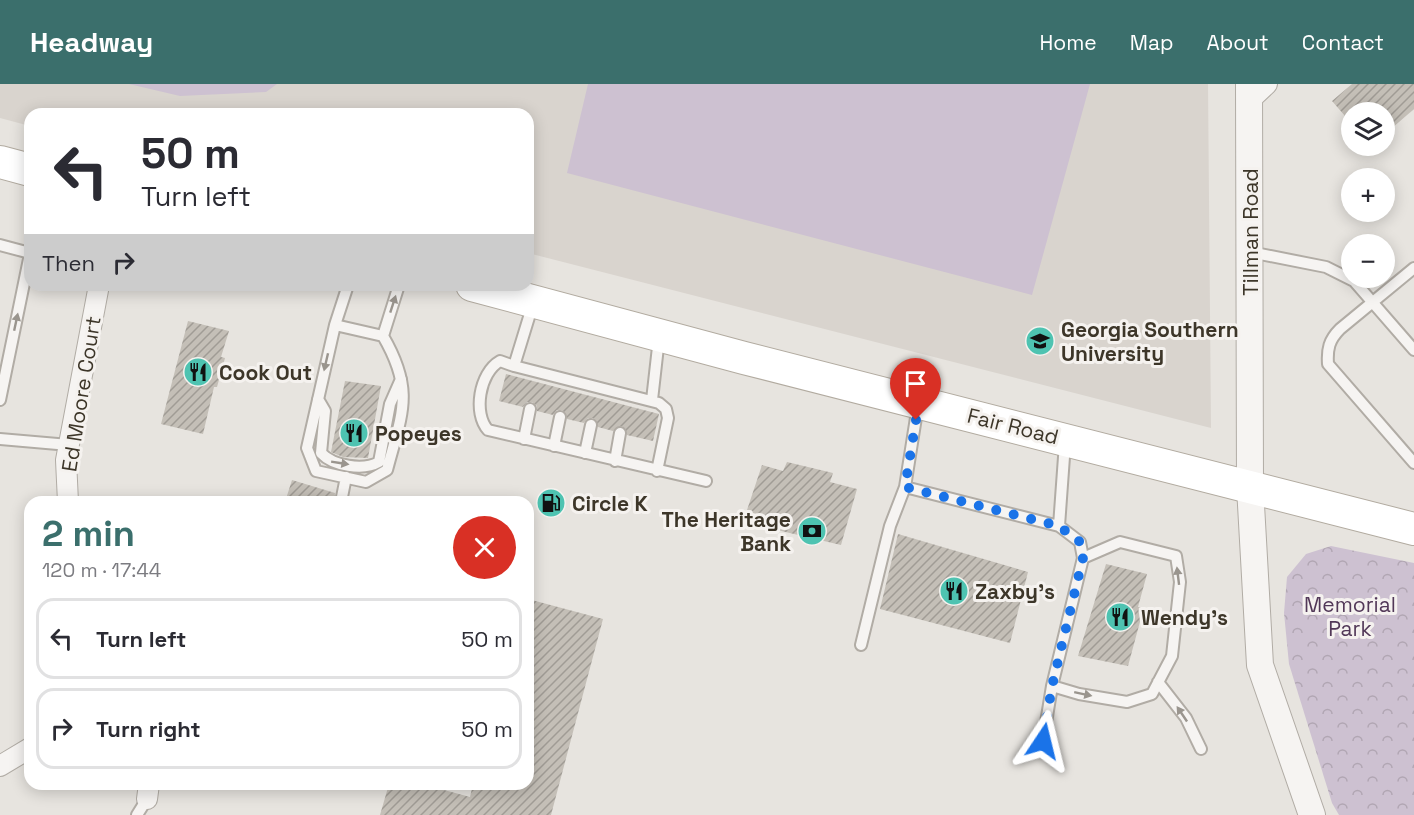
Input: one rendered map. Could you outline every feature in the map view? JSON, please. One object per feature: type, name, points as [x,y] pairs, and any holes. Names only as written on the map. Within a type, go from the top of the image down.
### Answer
[{"type":"main road","points":[[0,162],[24,168]]},
{"type":"main road","name":"Fair Road","points":[[495,291],[1414,529]]},
{"type":"street","name":"Tillman Road","points":[[1255,89],[1250,252],[1250,487],[1260,665],[1312,815]]},
{"type":"street","name":"Ed Moore Court","points":[[68,496],[66,460],[98,291]]},
{"type":"street","points":[[0,766],[24,752]]},
{"type":"lane","points":[[0,245],[24,251]]},
{"type":"lane","points":[[1250,252],[1326,267],[1354,281],[1414,350]]},
{"type":"lane","points":[[1414,268],[1330,340],[1328,364],[1414,463]]},
{"type":"lane","points":[[0,400],[24,282]]},
{"type":"lane","points":[[335,325],[383,336],[398,362],[404,402],[387,470],[366,482],[316,471],[307,448],[335,325],[346,291]]},
{"type":"lane","points":[[383,336],[397,291]]},
{"type":"lane","points":[[514,366],[533,301]]},
{"type":"lane","points":[[652,400],[659,334]]},
{"type":"lane","points":[[657,471],[668,418],[666,409],[659,403],[652,400],[630,400],[535,376],[500,362],[486,376],[479,407],[480,421],[488,430],[657,471],[706,481]]},
{"type":"lane","points":[[318,399],[325,411],[321,453],[329,462],[369,468],[379,462],[390,404],[401,378]]},
{"type":"lane","points":[[861,645],[890,526],[905,487],[919,402]]},
{"type":"lane","points":[[524,439],[530,410]]},
{"type":"lane","points":[[554,446],[560,417]]},
{"type":"lane","points":[[585,453],[591,425]]},
{"type":"lane","points":[[615,461],[620,433]]},
{"type":"lane","points":[[0,439],[69,445]]},
{"type":"lane","points":[[1059,526],[1065,439]]},
{"type":"lane","points":[[342,496],[346,477]]},
{"type":"lane","points":[[905,487],[1059,526],[1080,542],[1083,558],[1052,686],[1043,741]]},
{"type":"lane","points":[[1052,686],[1079,694],[1127,702],[1152,694],[1172,656],[1180,582],[1176,556],[1119,542],[1083,558]]},
{"type":"lane","points":[[1158,682],[1186,718],[1201,749]]},
{"type":"shaded area","name":"Georgia Southern University","points":[[0,84],[1208,84],[1211,428],[534,255],[534,108],[24,108],[24,124],[0,118]]},
{"type":"green space","points":[[129,84],[277,84],[266,92],[180,96]]},
{"type":"green space","points":[[588,84],[1090,84],[1032,295],[567,173]]},
{"type":"green space","name":"Memorial Park","points":[[1331,546],[1414,563],[1414,815],[1339,815],[1332,803],[1289,664],[1284,613],[1287,577],[1306,554]]},
{"type":"building","points":[[1352,84],[1414,84],[1414,109],[1395,125],[1395,102],[1341,102],[1341,111],[1332,101]]},
{"type":"building","name":"Cook Out","points":[[188,321],[229,331],[221,357],[225,358],[217,387],[214,387],[203,434],[161,424]]},
{"type":"building","points":[[506,374],[659,414],[653,441],[627,435],[622,426],[613,431],[598,427],[593,418],[588,418],[584,423],[567,419],[562,410],[557,410],[553,415],[537,411],[537,406],[532,402],[527,402],[523,407],[499,401]]},
{"type":"building","name":"Popeyes","points":[[345,381],[381,386],[368,458],[343,457],[331,452]]},
{"type":"building","name":"The Heritage Bank","points":[[787,462],[833,473],[830,482],[857,489],[841,545],[743,522],[762,465],[783,471]]},
{"type":"building","points":[[292,480],[335,493],[335,496],[287,496]]},
{"type":"building","name":"Zaxby's","points":[[898,534],[1028,572],[1010,643],[880,609]]},
{"type":"building","name":"Wendy's","points":[[1106,564],[1147,574],[1138,607],[1144,607],[1128,666],[1078,656]]},
{"type":"building","points":[[534,601],[603,619],[551,815],[380,815],[387,790],[444,790],[470,797],[472,790],[534,790]]},
{"type":"place","name":"Georgia Southern University","points":[[1040,341]]},
{"type":"place","name":"Cook Out","points":[[198,372]]},
{"type":"place","name":"Popeyes","points":[[354,433]]},
{"type":"place","name":"Circle K","points":[[551,503]]},
{"type":"place","name":"The Heritage Bank","points":[[812,531]]},
{"type":"place","name":"Zaxby's","points":[[954,591]]},
{"type":"place","name":"Wendy's","points":[[1120,617]]},
{"type":"route","points":[[916,420],[905,487],[1059,526],[1080,542],[1083,558],[1052,686],[1043,741]]}]
